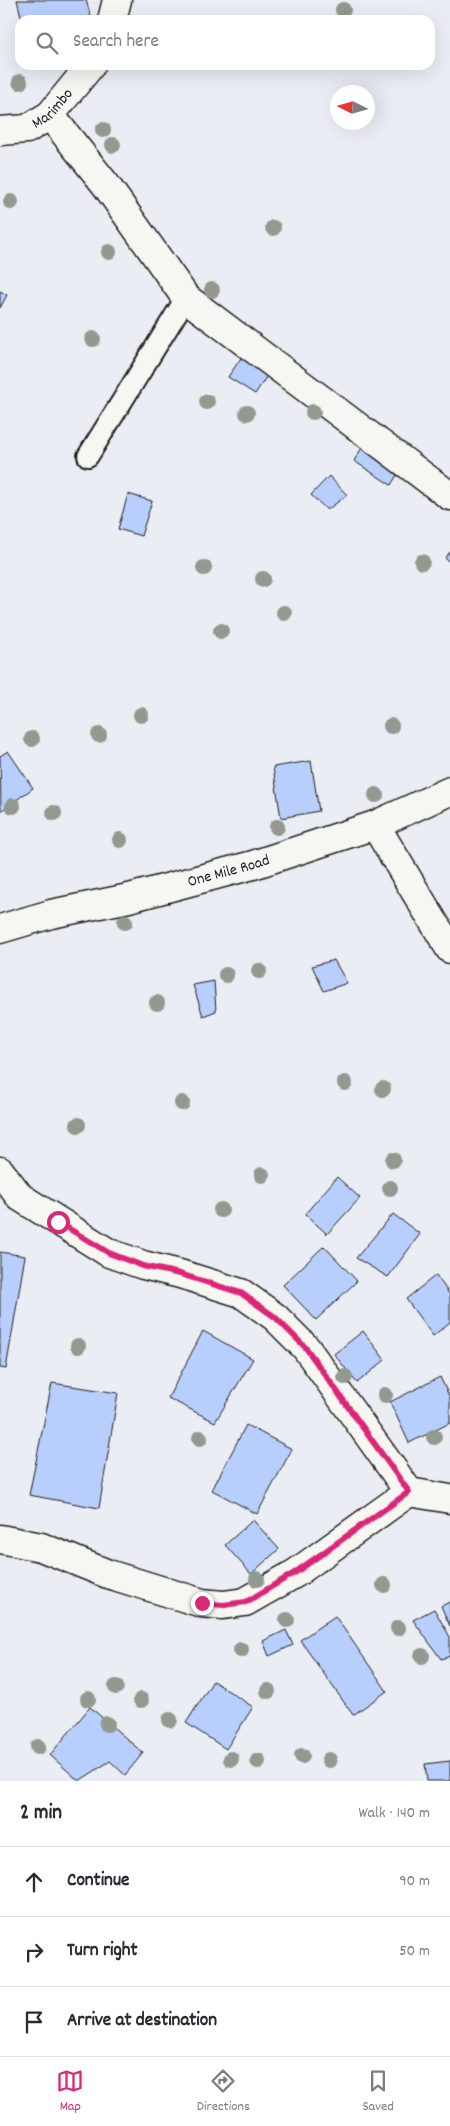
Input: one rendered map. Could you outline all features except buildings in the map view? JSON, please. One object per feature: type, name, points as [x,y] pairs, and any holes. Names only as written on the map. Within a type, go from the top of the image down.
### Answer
[{"type":"street","points":[[113,15],[117,0]]},
{"type":"street","name":"Marimbo","points":[[0,131],[27,128],[50,115],[87,70]]},
{"type":"street","points":[[50,115],[106,185],[186,298],[450,496]]},
{"type":"street","name":"One Mile Road","points":[[0,929],[51,914],[129,898],[253,864],[375,825],[450,791]]},
{"type":"street","points":[[375,825],[450,949]]},
{"type":"street","points":[[0,1171],[20,1197],[109,1253],[143,1266],[180,1274],[241,1293],[275,1317],[306,1348],[409,1492]]},
{"type":"street","points":[[0,1539],[40,1548],[108,1574],[202,1603],[223,1605],[246,1602],[296,1572],[409,1492],[450,1498]]},
{"type":"lane","points":[[88,456],[186,298]]},
{"type":"route","points":[[58,1222],[84,1240],[109,1253],[143,1266],[180,1274],[241,1293],[275,1317],[306,1348],[409,1492],[296,1572],[246,1602],[223,1605],[202,1603]]}]
